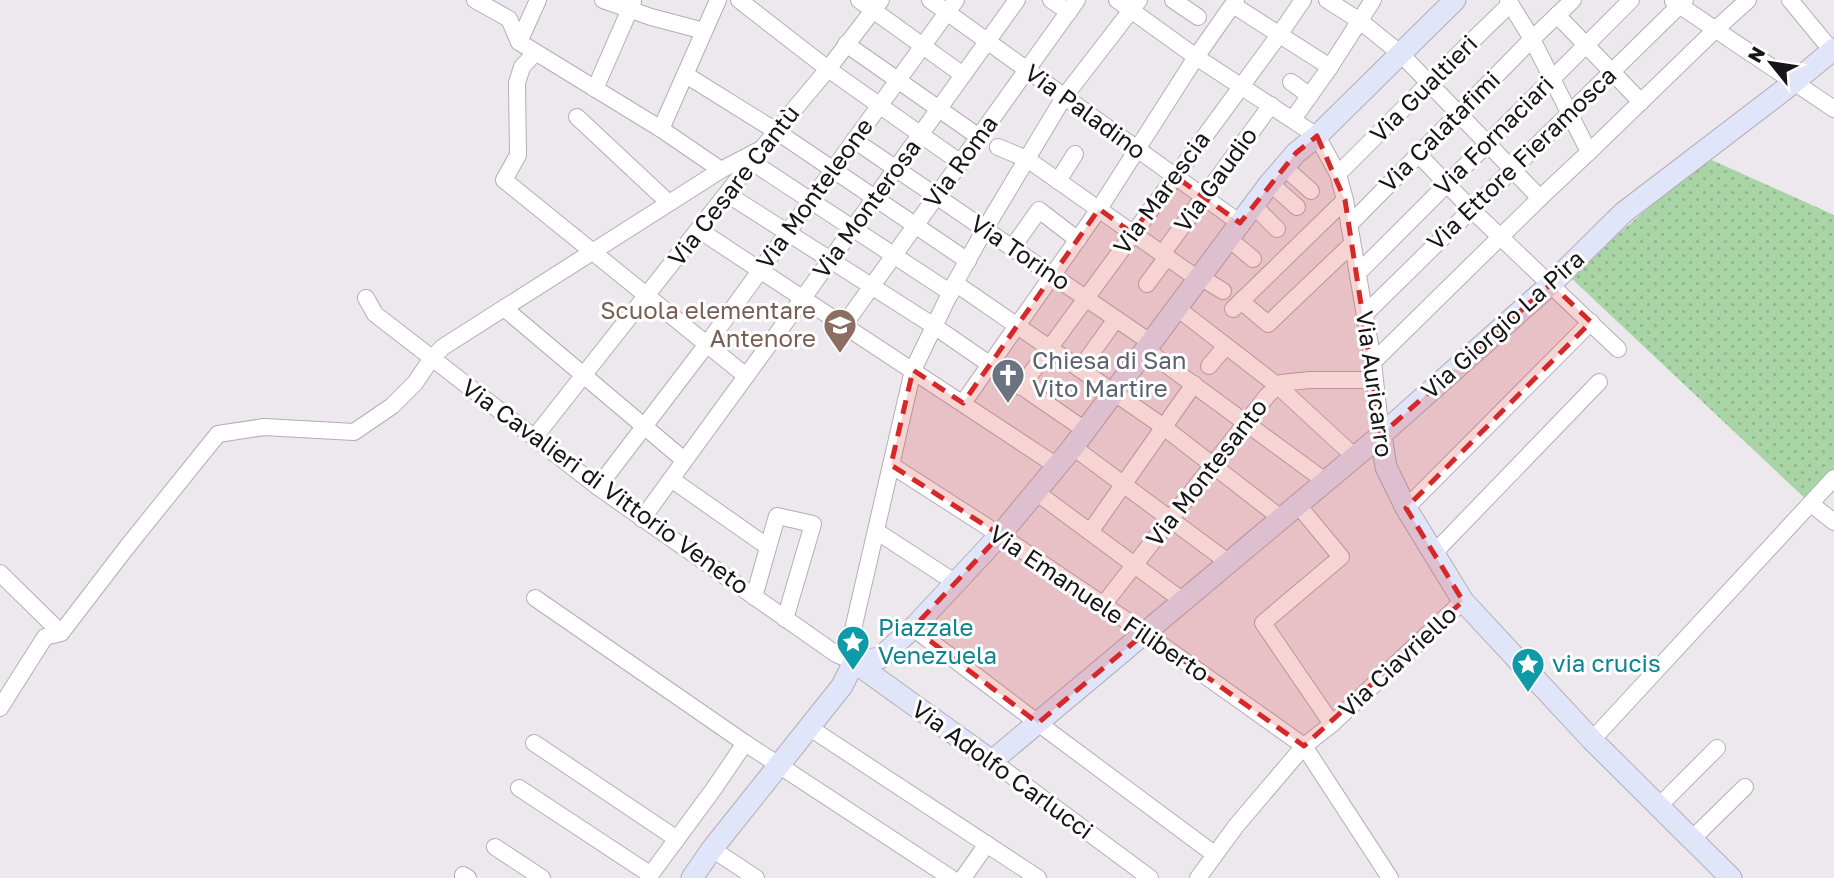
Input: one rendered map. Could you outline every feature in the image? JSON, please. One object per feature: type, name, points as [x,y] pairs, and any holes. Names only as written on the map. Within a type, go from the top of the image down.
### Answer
[{"type":"street","points":[[475,0],[509,19],[519,43],[721,170]]},
{"type":"street","points":[[519,43],[538,0]]},
{"type":"street","points":[[603,0],[632,5],[704,31]]},
{"type":"street","points":[[661,130],[718,0]]},
{"type":"street","points":[[739,0],[828,69],[961,163]]},
{"type":"street","points":[[859,0],[877,5],[922,46],[963,75]]},
{"type":"street","name":"Via Paladino","points":[[930,0],[952,6],[987,41],[1204,197],[1235,231],[1253,259]]},
{"type":"street","points":[[996,0],[1013,5]]},
{"type":"street","points":[[1051,0],[1073,6]]},
{"type":"street","name":"Via Auricarro","points":[[1116,0],[1134,5],[1196,57],[1317,136],[1338,174],[1345,200],[1373,362],[1386,467],[1406,508],[1463,601],[1592,740],[1731,878]]},
{"type":"street","points":[[1173,0],[1198,17]]},
{"type":"street","name":"Via Marescia","points":[[1021,387],[1303,0]]},
{"type":"street","points":[[1327,0],[1360,21],[1401,54],[1540,198]]},
{"type":"street","points":[[1293,119],[1330,68],[1373,0]]},
{"type":"street","name":"Via Calatafimi","points":[[1349,225],[1573,0]]},
{"type":"street","name":"Via Fornaciari","points":[[1358,273],[1631,0]]},
{"type":"street","points":[[1373,362],[1748,0]]},
{"type":"street","points":[[1790,0],[1833,50]]},
{"type":"street","points":[[854,662],[880,658],[913,628],[1000,535],[1079,439],[1277,175],[1296,153],[1401,54],[1451,1]]},
{"type":"street","points":[[963,403],[1054,276],[1234,2],[1330,68]]},
{"type":"street","points":[[1509,2],[1532,39],[1589,152]]},
{"type":"street","name":"Via Gualtieri","points":[[1338,174],[1509,2]]},
{"type":"street","points":[[1678,2],[1793,83],[1834,108]]},
{"type":"street","name":"Via Ettore Fieramosca","points":[[1364,314],[1612,71],[1678,2]]},
{"type":"street","points":[[595,89],[632,5]]},
{"type":"street","name":"Via Cesare Cantù","points":[[534,438],[877,5]]},
{"type":"street","name":"Via Monterosa","points":[[642,519],[1013,5]]},
{"type":"street","points":[[692,878],[842,686],[854,662],[851,638],[913,370],[985,229],[1064,97],[1134,5]]},
{"type":"street","name":"Via Monteleone","points":[[597,487],[707,344],[952,6]]},
{"type":"street","name":"Via Roma","points":[[844,325],[979,138],[1012,105],[1028,71],[1073,6]]},
{"type":"street","points":[[1557,15],[1641,102]]},
{"type":"street","points":[[846,44],[979,138]]},
{"type":"street","name":"Via Giorgio La Pira","points":[[992,761],[1356,457],[1551,284],[1623,213],[1833,50]]},
{"type":"street","points":[[535,53],[523,68],[517,83],[518,155],[504,180],[746,376]]},
{"type":"street","points":[[686,75],[775,131],[968,261]]},
{"type":"street","points":[[1291,82],[1310,96]]},
{"type":"street","name":"Via Gaudio","points":[[1147,284],[1204,197],[1271,105]]},
{"type":"street","points":[[577,117],[669,203]]},
{"type":"street","name":"Via Torino","points":[[854,140],[1116,319],[1194,384],[1325,481]]},
{"type":"street","points":[[998,147],[1027,159],[1165,256],[1223,290]]},
{"type":"street","points":[[0,708],[45,637],[61,633],[218,434],[264,426],[354,432],[392,406],[415,383],[443,347],[721,170],[763,148]]},
{"type":"street","points":[[1058,181],[1075,154]]},
{"type":"street","points":[[1418,155],[1618,349]]},
{"type":"street","points":[[752,162],[893,255],[1018,327],[1164,427],[1213,466],[1290,512],[1341,557],[1263,623],[1332,724]]},
{"type":"street","points":[[1277,175],[1311,191]]},
{"type":"street","points":[[1277,175],[1297,207]]},
{"type":"street","points":[[727,194],[934,326],[1021,387],[1079,439],[1124,485],[1228,562]]},
{"type":"street","points":[[1345,200],[1237,305],[1268,324],[1352,244]]},
{"type":"street","points":[[1253,205],[1278,229]]},
{"type":"street","points":[[1012,248],[1039,210],[1078,240]]},
{"type":"street","points":[[699,230],[1057,466]]},
{"type":"street","name":"Via Cavalieri di Vittorio Veneto","points":[[366,298],[375,314],[597,487],[836,654],[854,662]]},
{"type":"street","points":[[1177,307],[1278,386],[1356,457]]},
{"type":"street","points":[[504,308],[684,460]]},
{"type":"street","points":[[1080,369],[1116,319]]},
{"type":"street","points":[[1406,508],[1591,322]]},
{"type":"street","points":[[1209,366],[1226,346]]},
{"type":"street","name":"Via Montesanto","points":[[1103,605],[1267,396],[1281,383],[1375,380]]},
{"type":"street","points":[[1434,553],[1600,382]]},
{"type":"street","points":[[1090,532],[1194,384]]},
{"type":"street","name":"Via Emanuele Filiberto","points":[[891,465],[1103,605],[1304,747]]},
{"type":"street","points":[[1592,740],[1834,478]]},
{"type":"street","points":[[671,479],[768,547]]},
{"type":"street","points":[[1036,492],[1183,601]]},
{"type":"street","points":[[1811,503],[1834,522]]},
{"type":"street","points":[[754,597],[777,516],[813,524],[785,619]]},
{"type":"street","points":[[876,531],[956,583]]},
{"type":"street","points":[[0,573],[61,633]]},
{"type":"street","points":[[535,598],[745,743],[951,878]]},
{"type":"street","name":"Via Ciavriello","points":[[1198,878],[1236,826],[1304,747],[1463,601]]},
{"type":"street","points":[[913,628],[1214,854]]},
{"type":"street","name":"Via Adolfo Carlucci","points":[[854,662],[1150,878]]},
{"type":"street","points":[[810,728],[1038,878]]},
{"type":"street","points":[[534,743],[677,839]]},
{"type":"street","points":[[519,788],[649,876],[745,743]]},
{"type":"street","points":[[1304,747],[1390,878]]},
{"type":"street","points":[[1659,806],[1717,748]]},
{"type":"street","points":[[1692,839],[1745,787]]},
{"type":"street","points":[[964,878],[987,844]]},
{"type":"street","points":[[495,847],[542,878]]},
{"type":"street","points":[[712,849],[756,878]]},
{"type":"highlighted area","points":[[1317,136],[1345,200],[1381,435],[1551,284],[1591,322],[1406,508],[1463,601],[1304,746],[1145,633],[1038,723],[913,628],[1000,535],[891,465],[913,370],[963,403],[1099,209],[1132,233],[1175,176],[1240,223],[1296,153]]},
{"type":"green space","points":[[1707,158],[1834,215],[1834,476],[1811,504],[1569,276]]},
{"type":"place","name":"Scuola elementare Antenore","points":[[840,355]]},
{"type":"place","name":"Chiesa di San Vito Martire","points":[[1008,405]]},
{"type":"place","name":"Piazzale Venezuela","points":[[853,672]]},
{"type":"place","name":"via crucis","points":[[1528,694]]}]
